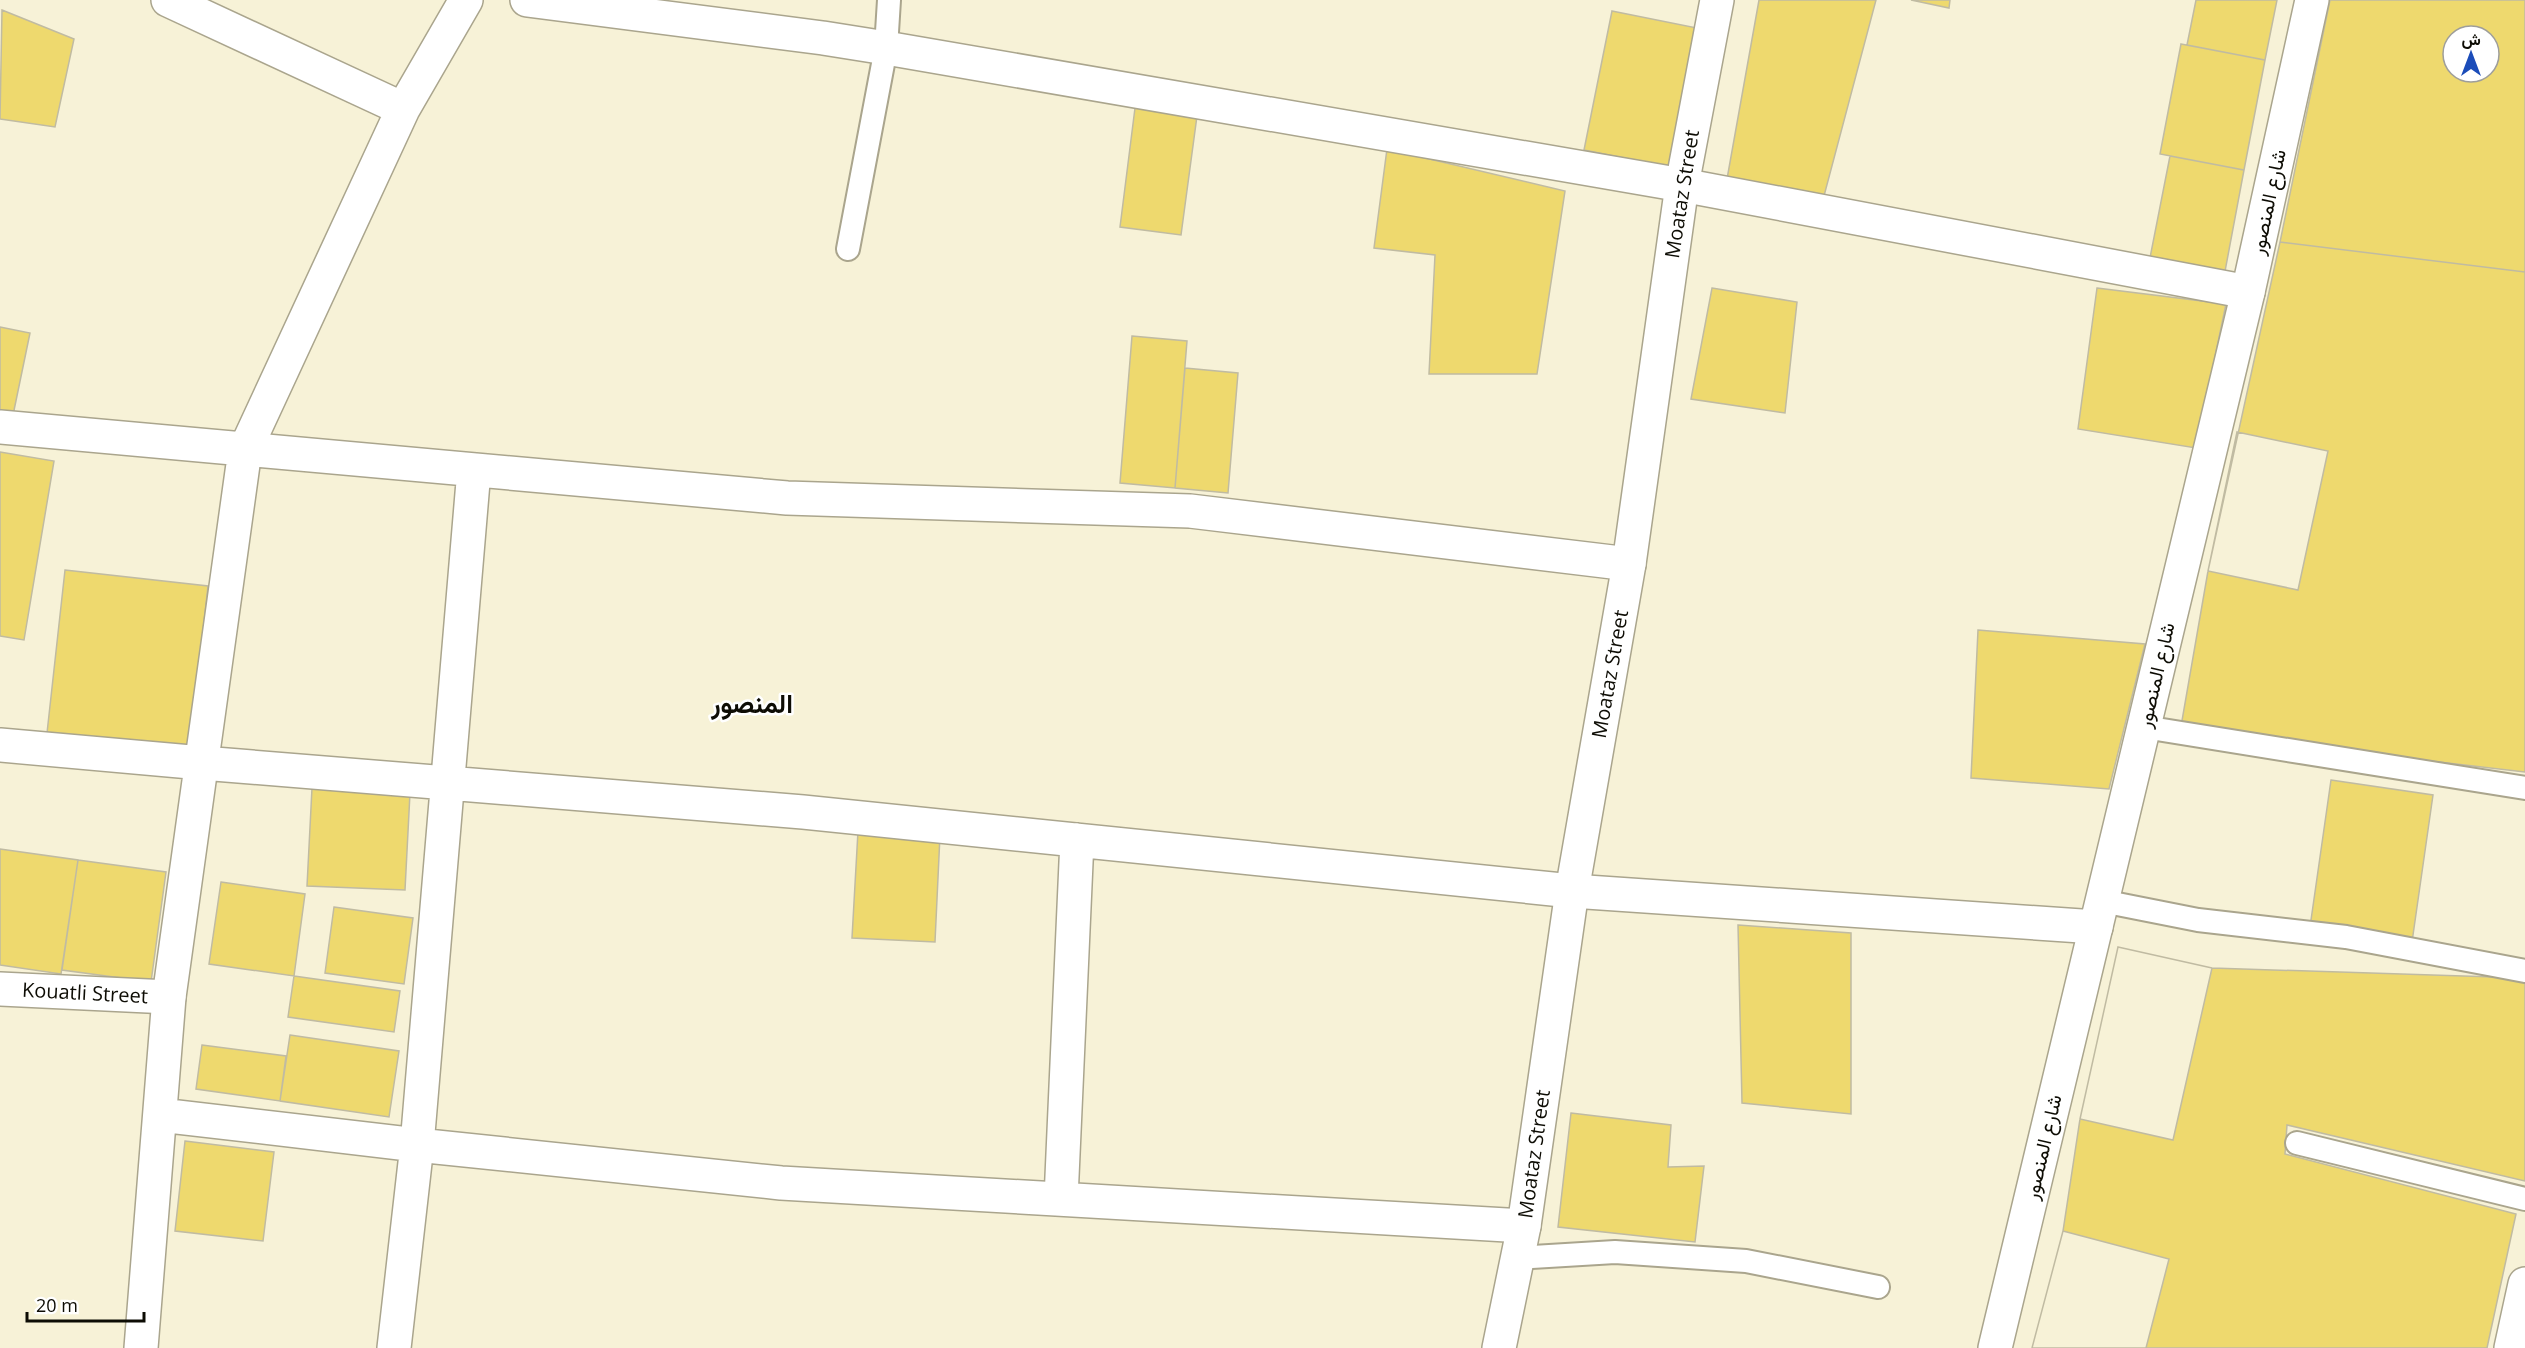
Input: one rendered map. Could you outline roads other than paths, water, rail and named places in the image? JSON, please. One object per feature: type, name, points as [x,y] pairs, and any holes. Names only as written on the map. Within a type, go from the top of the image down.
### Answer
[{"type":"street","points":[[168,0],[403,110]]},
{"type":"street","points":[[141,1348],[169,998],[245,450],[403,110],[466,0]]},
{"type":"street","points":[[527,0],[886,48],[1682,185],[2248,292]]},
{"type":"street","name":"Moataz Street","points":[[1499,1348],[1524,1226],[1572,891],[1629,564],[1682,185],[1717,0]]},
{"type":"street","name":"شارع المنصور","points":[[1995,1348],[2248,292],[2312,0]]},
{"type":"street","points":[[0,427],[787,498],[1190,511],[1629,564]]},
{"type":"street","points":[[394,1348],[417,1145],[474,470]]},
{"type":"street","points":[[0,745],[202,764],[803,812],[1572,891],[2099,914]]},
{"type":"street","points":[[1061,1199],[1077,840]]},
{"type":"street","name":"Kouatli Street","points":[[0,989],[169,998]]},
{"type":"street","points":[[160,1115],[417,1145],[781,1183],[1524,1226]]},
{"type":"street","points":[[2511,1348],[2525,1284]]},
{"type":"lane","points":[[848,249],[886,48],[890,0]]},
{"type":"lane","points":[[2144,726],[2525,788]]},
{"type":"lane","points":[[2099,914],[2198,920],[2346,936],[2525,971]]},
{"type":"lane","points":[[2297,1143],[2525,1199]]},
{"type":"lane","points":[[1517,1258],[1616,1252],[1746,1261],[1878,1287]]},
{"type":"district","name":"المنصور","points":[[752,704]]}]
